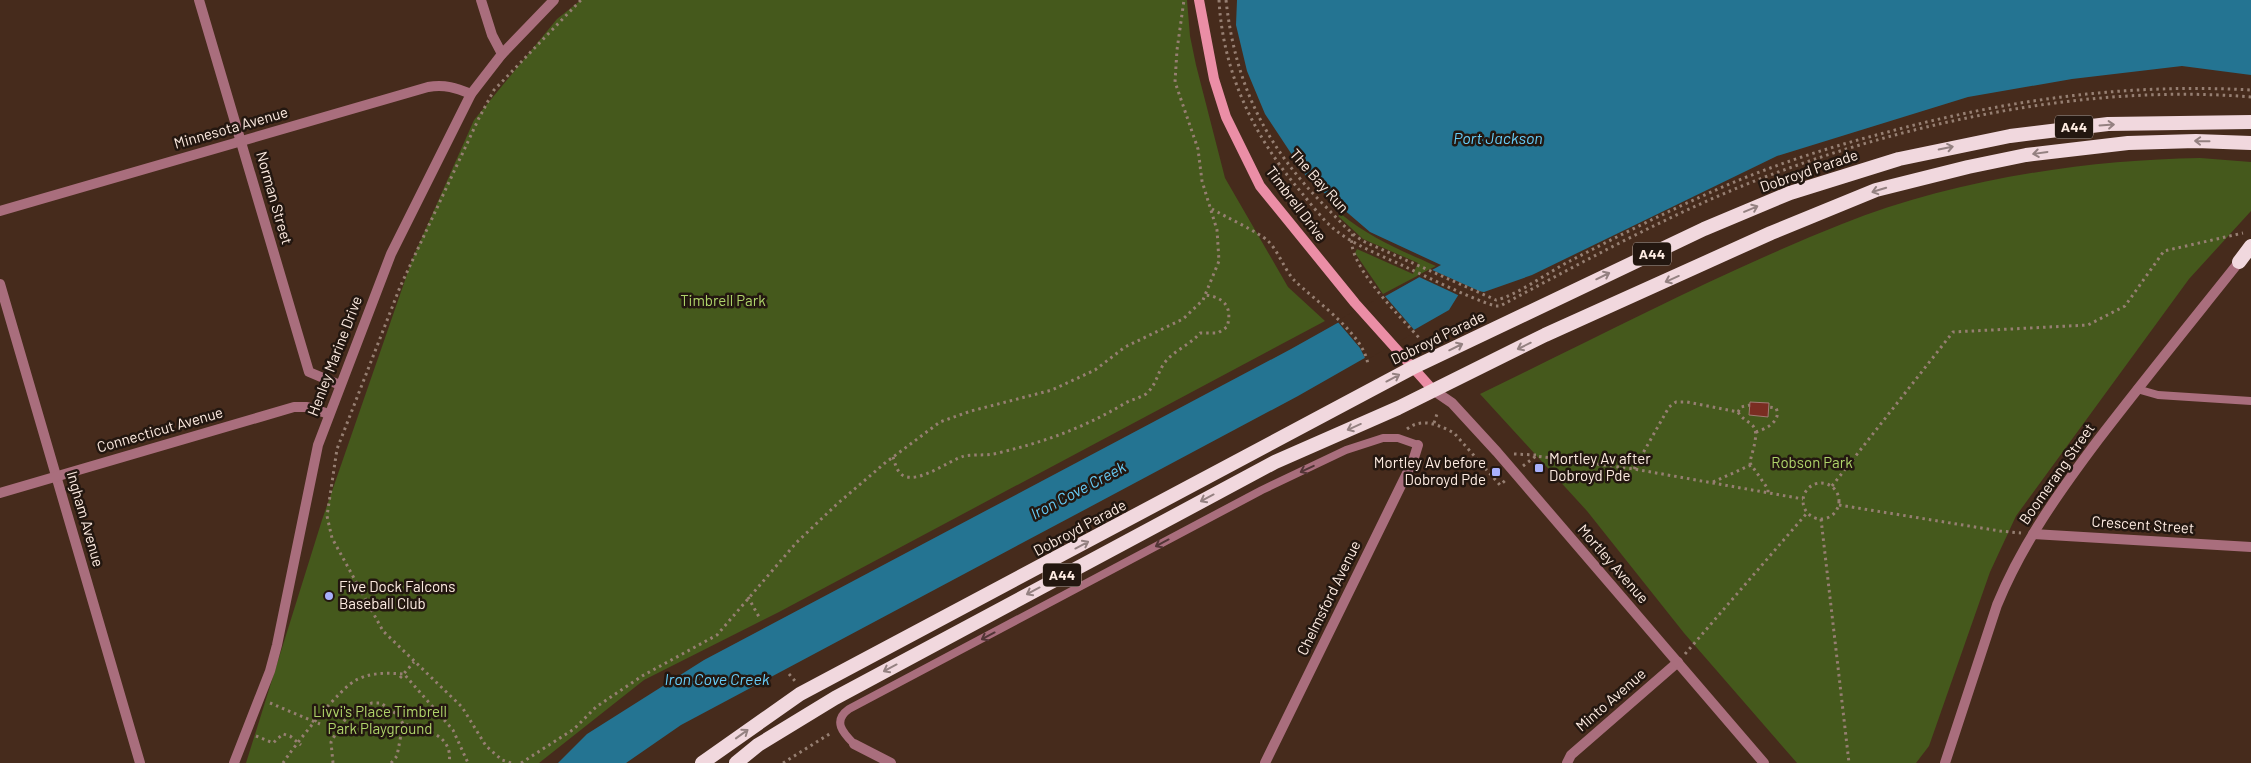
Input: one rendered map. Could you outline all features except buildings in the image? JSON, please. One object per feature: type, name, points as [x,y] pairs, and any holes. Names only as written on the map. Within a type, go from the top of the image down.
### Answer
[{"type":"highway","name":"Dobroyd Parade","points":[[702,763],[800,694],[1412,368],[1704,229],[1790,193],[1890,161],[1951,146],[2066,128],[2162,122],[2251,122]]},
{"type":"highway","name":"A44","points":[[736,763],[758,745],[834,698],[1275,462],[1434,390],[1545,335],[1770,233],[1876,190],[1968,167],[2078,148],[2196,141],[2251,143]]},
{"type":"highway","points":[[2239,262],[2251,246]]},
{"type":"main road","name":"Timbrell Drive","points":[[1199,0],[1214,79],[1226,117],[1260,186],[1355,303],[1434,390]]},
{"type":"street","name":"Norman Street","points":[[200,0],[309,372],[340,385]]},
{"type":"street","points":[[481,0],[492,35],[502,54]]},
{"type":"street","name":"Henley Marine Drive","points":[[234,763],[277,646],[318,445],[391,254],[471,94],[502,54],[554,0]]},
{"type":"street","name":"Minnesota Avenue","points":[[0,211],[428,87],[442,84],[471,94]]},
{"type":"street","name":"Boomerang Street","points":[[1945,763],[1997,604],[2008,579],[2033,534],[2055,498],[2137,389],[2239,262]]},
{"type":"street","name":"Ingham Avenue","points":[[0,284],[140,763]]},
{"type":"street","name":"Mortley Avenue","points":[[1434,390],[1452,403],[1515,473],[1764,763]]},
{"type":"street","name":"Connecticut Avenue","points":[[0,493],[56,475],[294,407],[308,407],[329,414]]},
{"type":"street","name":"Chelmsford Avenue","points":[[1264,763],[1413,461],[1418,445]]},
{"type":"street","name":"Crescent Street","points":[[2033,534],[2251,546]]},
{"type":"street","name":"Minto Avenue","points":[[1567,763],[1571,755],[1678,662]]},
{"type":"street","points":[[854,744],[892,763]]},
{"type":"lane","points":[[2137,389],[2158,395],[2251,401]]},
{"type":"lane","points":[[854,744],[840,728],[840,720],[843,713],[849,709],[1262,490],[1346,450],[1383,438],[1398,438],[1418,445]]},
{"type":"path","points":[[511,763],[501,762],[486,746],[462,707],[383,632],[332,538],[327,516],[337,448],[400,287],[494,90],[581,0]]},
{"type":"path","points":[[521,763],[574,729],[596,707],[642,676],[717,635],[796,543],[837,504],[893,457],[940,422],[971,411],[1052,390],[1095,370],[1125,347],[1183,319],[1203,300],[1219,261],[1217,230],[1202,181],[1198,149],[1175,82],[1176,50],[1184,0]]},
{"type":"path","points":[[1219,0],[1220,26],[1237,90],[1264,145],[1283,171],[1327,222],[1350,240],[1414,271],[1485,302],[1500,306]]},
{"type":"path","name":"The Bay Run","points":[[1226,0],[1232,43],[1247,92],[1273,144],[1302,182],[1353,234],[1365,242],[1487,297]]},
{"type":"path","points":[[1211,208],[1268,241],[1293,278],[1332,314],[1362,348],[1367,357],[1368,366]]},
{"type":"path","points":[[1832,486],[1953,332],[2088,324],[2125,306],[2164,251],[2246,232]]},
{"type":"path","points":[[1353,234],[1350,240],[1354,254],[1377,291],[1420,339]]},
{"type":"path","points":[[893,457],[899,472],[904,476],[917,476],[963,457],[998,453],[1054,438],[1099,419],[1145,394],[1154,386],[1162,366],[1169,358],[1192,342],[1200,333],[1218,333],[1227,327],[1229,319],[1226,304],[1219,297],[1205,295]]},
{"type":"path","points":[[1634,469],[1669,407],[1676,402],[1738,412],[1756,432]]},
{"type":"path","points":[[1738,412],[1741,407],[1750,405]]},
{"type":"path","points":[[1756,432],[1764,429],[1777,418],[1778,412],[1776,408],[1769,407]]},
{"type":"path","points":[[1434,423],[1438,411]]},
{"type":"path","points":[[1411,426],[1434,423],[1454,433],[1500,485],[1536,456],[1634,469],[1803,499]]},
{"type":"path","points":[[1756,432],[1750,465],[1768,489],[1768,493]]},
{"type":"path","points":[[1712,483],[1750,465]]},
{"type":"path","points":[[1816,484],[1832,486],[1838,494],[1839,505],[1833,515],[1821,519],[1807,513],[1803,499],[1807,489],[1816,484]]},
{"type":"path","points":[[1839,505],[2000,531],[2033,534]]},
{"type":"path","points":[[1678,662],[1807,513]]},
{"type":"path","points":[[1821,519],[1849,763]]},
{"type":"path","points":[[748,597],[759,618]]},
{"type":"path","points":[[400,678],[414,662]]},
{"type":"path","points":[[283,763],[318,723],[338,694],[357,679],[375,673],[404,674],[453,730],[468,763]]},
{"type":"path","points":[[790,674],[796,683]]},
{"type":"path","points":[[259,699],[318,723]]},
{"type":"path","points":[[333,763],[330,742],[342,724],[356,710],[372,703],[382,703],[398,716],[404,724],[428,729],[440,737],[448,750],[449,763]]},
{"type":"path","points":[[391,763],[397,756],[404,724]]},
{"type":"path","points":[[783,763],[840,728]]},
{"type":"path","points":[[246,732],[273,742],[283,734],[290,736],[300,744]]},
{"type":"green space","name":"Timbrell Park","points":[[581,0],[1187,0],[1190,36],[1196,65],[1225,178],[1288,287],[1325,321],[779,612],[644,680],[539,763],[246,763],[322,520],[412,260],[474,120],[557,19]]},
{"type":"green space","name":"Robson Park","points":[[2200,158],[2251,162],[2251,211],[2189,279],[2016,516],[1990,572],[1929,746],[1916,763],[1797,763],[1684,633],[1587,511],[1480,394],[1750,263],[1842,224],[1884,209],[1928,195],[2018,175],[2110,163]]},
{"type":"green space","points":[[1341,214],[1375,237],[1436,266],[1383,294],[1355,253],[1357,249],[1413,274],[1418,263],[1363,239],[1338,216]]},
{"type":"water","name":"Port Jackson","points":[[1237,0],[2251,0],[2251,75],[2182,66],[2072,79],[1968,97],[1777,156],[1532,275],[1484,292],[1462,289],[1449,310],[1298,396],[681,725],[626,763],[558,763],[587,734],[704,660],[1291,349],[1441,265],[1370,232],[1308,179],[1265,114],[1247,71],[1236,25]]},
{"type":"pier","points":[[1430,269],[1486,294],[1463,291],[1460,296],[1417,276]]},
{"type":"pier","points":[[1384,295],[1416,332],[1366,360],[1360,348],[1337,321]]},
{"type":"place","name":"Mortley Av after Dobroyd Pde","points":[[1539,468]]},
{"type":"place","name":"Mortley Av before Dobroyd Pde","points":[[1496,472]]},
{"type":"place","name":"Five Dock Falcons Baseball Club","points":[[329,596]]},
{"type":"water label","name":"Iron Cove Creek","points":[[1078,490]]},
{"type":"water label","name":"Iron Cove Creek","points":[[717,679]]},
{"type":"park label","name":"Livvi's Place Timbrell Park Playground","points":[[380,720]]}]
